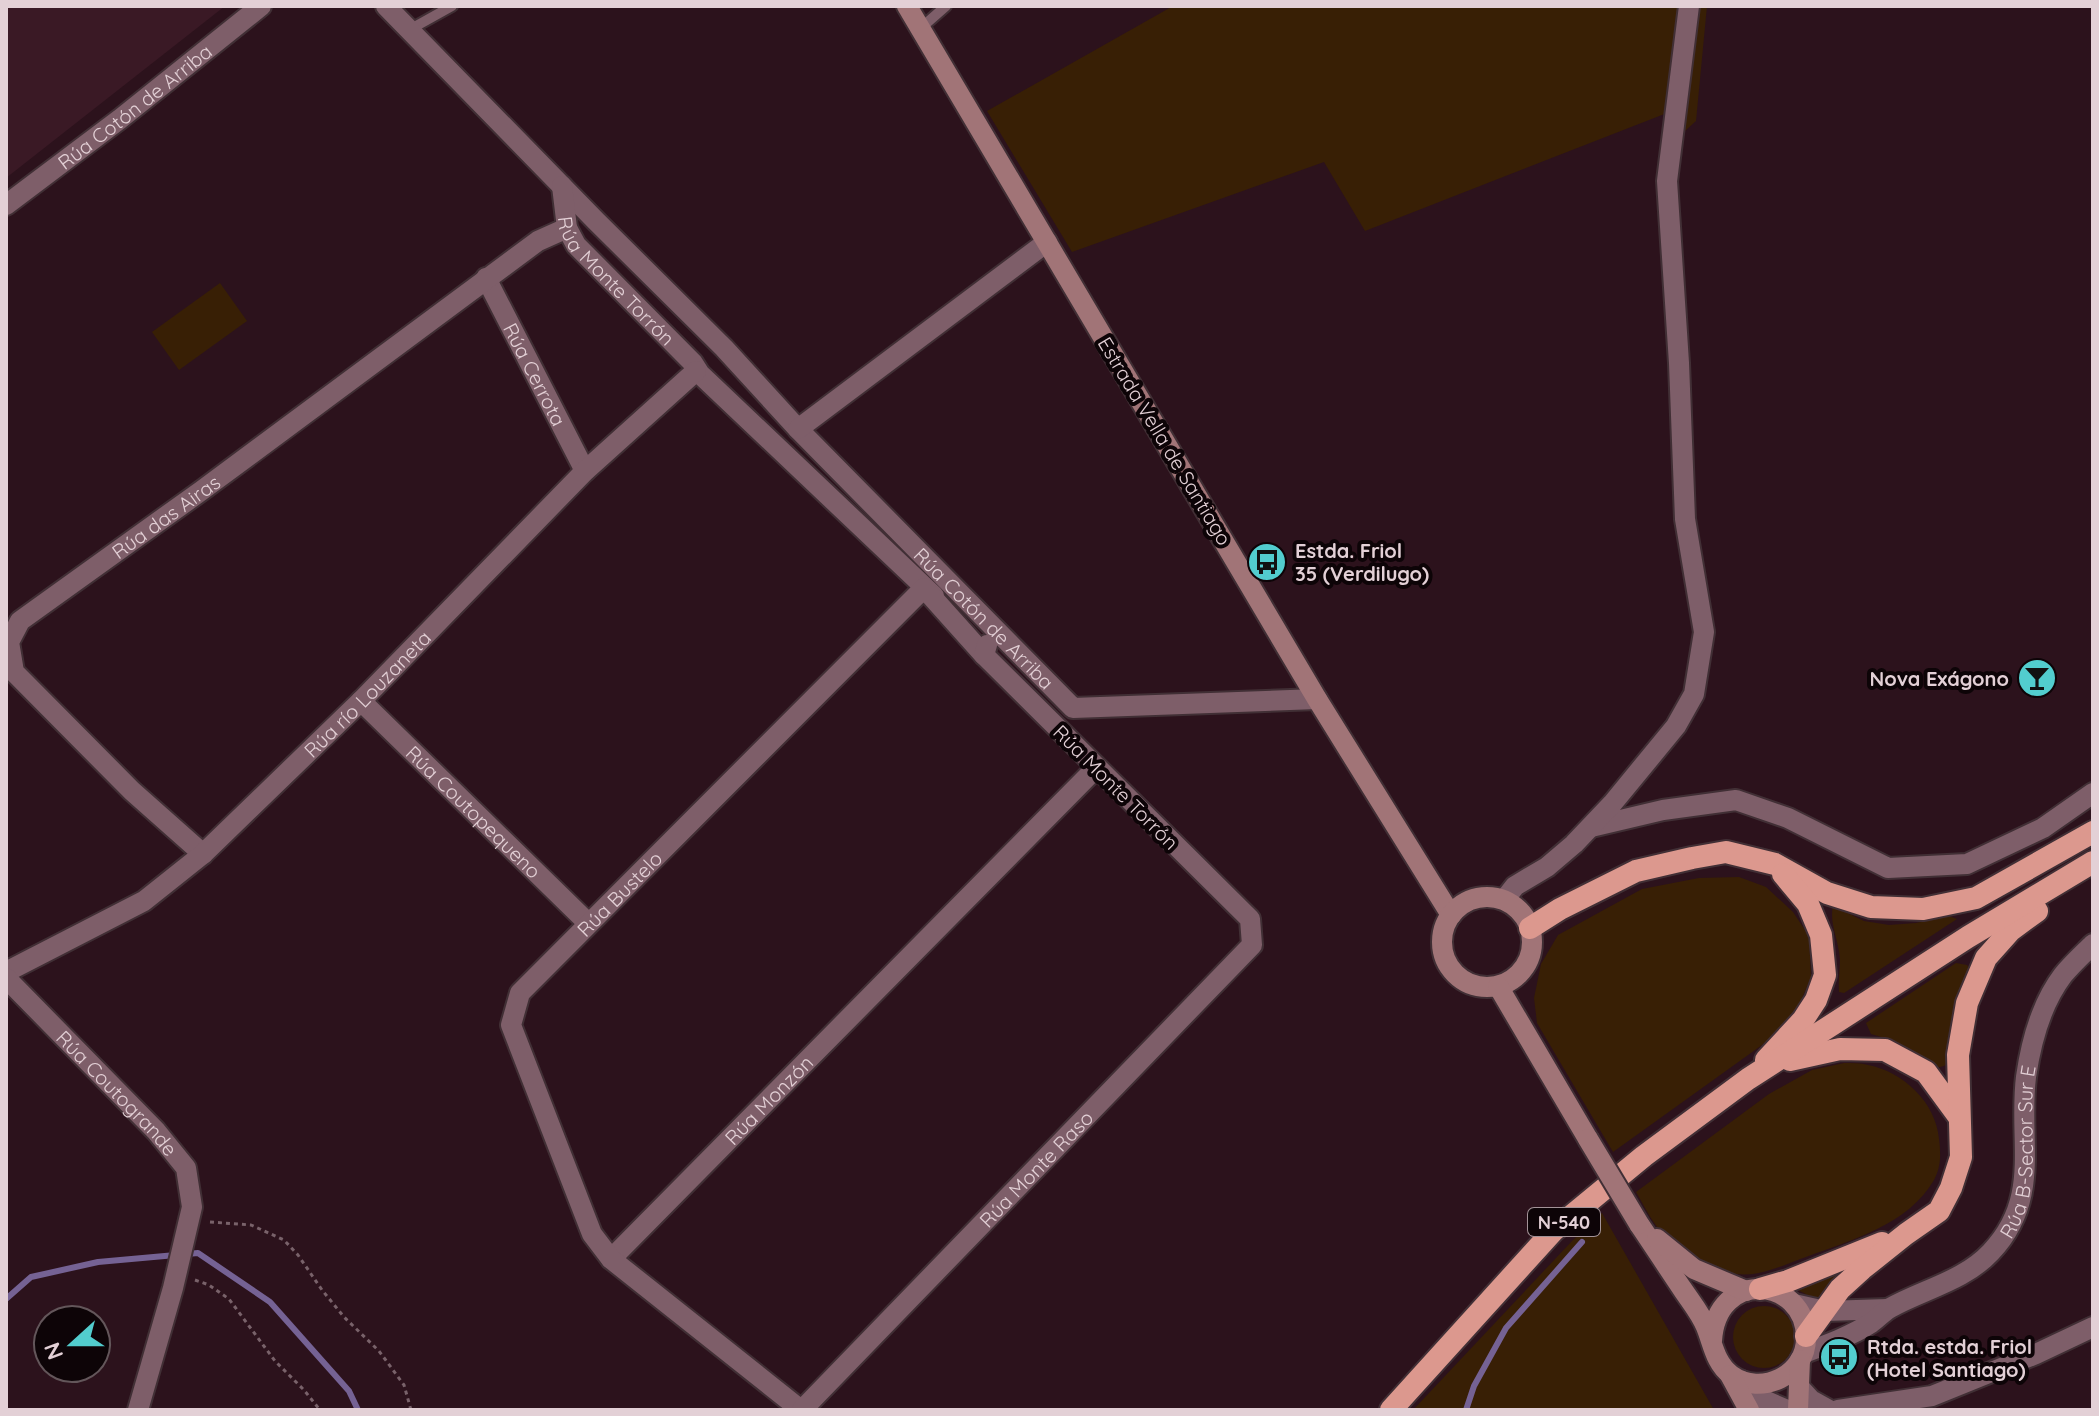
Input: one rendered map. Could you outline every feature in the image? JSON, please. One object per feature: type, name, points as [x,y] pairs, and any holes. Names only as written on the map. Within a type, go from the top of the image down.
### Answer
[{"type":"highway","points":[[1530,928],[1560,909],[1636,871],[1726,852],[1775,864],[1827,893],[1871,907],[1923,909],[1976,898],[2093,832]]},
{"type":"highway","name":"N-540","points":[[1968,937],[2093,839]]},
{"type":"highway","name":"N-540","points":[[1391,1410],[1553,1231],[1644,1156],[1748,1079],[1968,937],[2093,862]]},
{"type":"highway","points":[[1748,1079],[1803,1020],[1816,1000],[1825,975],[1821,935],[1808,904],[1775,864]]},
{"type":"highway","points":[[1803,1350],[1840,1289],[1939,1211],[1951,1188],[1961,1157],[1958,1055],[1967,1003],[1986,958],[2011,930],[2093,870]]},
{"type":"highway","points":[[1776,1063],[1840,1049],[1885,1050],[1926,1072],[1959,1117]]},
{"type":"highway","points":[[1753,1290],[1788,1281],[1906,1234]]},
{"type":"main road","name":"Estrada Vella de Santiago","points":[[907,6],[1317,699],[1451,915]]},
{"type":"main road","points":[[1475,898],[1504,900],[1516,907],[1530,928],[1530,955],[1524,968],[1515,978],[1489,988],[1463,981],[1453,972],[1442,949],[1446,923],[1463,903],[1475,898]]},
{"type":"main road","points":[[1498,986],[1639,1224],[1703,1319],[1712,1341]]},
{"type":"main road","points":[[1639,1224],[1694,1269],[1753,1290],[1772,1291],[1794,1304],[1801,1314],[1803,1350],[1798,1410]]},
{"type":"main road","points":[[1753,1290],[1731,1298],[1720,1310],[1713,1325],[1714,1354],[1721,1365],[1736,1378],[1756,1384],[1769,1383],[1781,1379],[1792,1370],[1803,1350]]},
{"type":"main road","points":[[1736,1378],[1749,1410]]},
{"type":"street","name":"Rúa Cotón de Arriba","points":[[6,205],[261,6]]},
{"type":"street","name":"Rúa Cotón de Arriba","points":[[386,6],[1073,708],[1317,699]]},
{"type":"street","points":[[1504,900],[1515,886],[1547,867],[1591,827],[1676,726],[1694,694],[1704,632],[1685,519],[1667,181],[1689,6]]},
{"type":"street","name":"Rúa Monte Torrón","points":[[562,186],[569,229],[698,370],[924,588],[969,627],[993,626]]},
{"type":"street","points":[[569,229],[596,221]]},
{"type":"street","name":"Rúa das Airas","points":[[203,854],[132,791],[14,672],[9,642],[20,621],[201,491],[486,278],[538,241],[569,229]]},
{"type":"street","points":[[798,429],[1047,242]]},
{"type":"street","name":"Rúa Cerrota","points":[[486,278],[585,471]]},
{"type":"street","name":"Rúa Monte Torrón","points":[[698,370],[694,351],[702,343],[708,342],[723,349]]},
{"type":"street","points":[[698,370],[709,378],[721,374],[727,365],[723,349]]},
{"type":"street","name":"Rúa río Louzaneta","points":[[6,972],[144,901],[203,854],[361,701],[585,471],[698,370]]},
{"type":"street","name":"Rúa Monte Torrón","points":[[924,588],[984,655],[1250,919]]},
{"type":"street","name":"Rúa Bustelo","points":[[611,1259],[592,1234],[511,1025],[520,993],[924,588]]},
{"type":"street","points":[[984,655],[993,626]]},
{"type":"street","name":"Rúa Coutopequeno","points":[[361,701],[588,923]]},
{"type":"street","name":"Rúa Monzón","points":[[611,1259],[1096,768]]},
{"type":"street","points":[[1591,827],[1663,810],[1736,800],[1788,818],[1888,868],[1967,864],[2043,828],[2093,793]]},
{"type":"street","name":"Rúa Monte Raso","points":[[802,1410],[1252,945],[1250,919]]},
{"type":"street","name":"Rúa B-Sector Sur E","points":[[1803,1350],[1825,1345],[1870,1324],[1888,1309],[1965,1274],[1991,1252],[2012,1224],[2023,1194],[2026,1080],[2040,1015],[2063,975],[2093,944]]},
{"type":"street","name":"Rúa Coutogrande","points":[[6,978],[156,1131],[186,1168],[192,1207],[138,1410]]},
{"type":"street","points":[[611,1259],[802,1410]]},
{"type":"street","name":"Rúa B-Sector Sur E","points":[[1794,1304],[1825,1311],[1888,1309]]},
{"type":"street","points":[[1838,1410],[1932,1396],[2093,1327]]},
{"type":"street","points":[[1736,1378],[1755,1396],[1787,1410]]},
{"type":"street","points":[[1800,1388],[1811,1400],[1829,1410]]},
{"type":"lane","points":[[409,30],[452,6]]},
{"type":"lane","points":[[921,28],[946,6]]},
{"type":"path","points":[[189,1220],[251,1225],[284,1240],[344,1317],[379,1351],[404,1385],[411,1410]]},
{"type":"path","points":[[176,1274],[209,1285],[229,1299],[275,1361],[320,1410]]},
{"type":"shaded area","points":[[6,6],[225,6],[6,178]]},
{"type":"shaded area","points":[[1173,6],[1707,6],[1696,121],[1674,141],[1667,113],[1365,231],[1324,162],[1072,252],[987,111]]},
{"type":"shaded area","points":[[220,283],[247,321],[179,370],[152,332]]},
{"type":"shaded area","points":[[1739,877],[1766,887],[1793,912],[1809,936],[1811,977],[1794,1017],[1762,1045],[1613,1152],[1537,1023],[1534,998],[1541,964],[1558,935],[1642,889],[1699,878]]},
{"type":"shaded area","points":[[1833,906],[1864,921],[1889,925],[1949,916],[1957,919],[1844,993],[1839,992],[1840,959],[1832,919]]},
{"type":"shaded area","points":[[1956,963],[1967,965],[1970,969],[1953,1014],[1949,1061],[1944,1066],[1936,1068],[1905,1048],[1871,1034],[1866,1023]]},
{"type":"shaded area","points":[[1844,1063],[1865,1064],[1894,1074],[1916,1091],[1932,1113],[1939,1139],[1939,1165],[1934,1180],[1909,1209],[1859,1237],[1754,1274],[1736,1274],[1709,1265],[1672,1243],[1661,1232],[1636,1192],[1769,1094],[1812,1070]]},
{"type":"shaded area","points":[[1602,1213],[1714,1410],[1413,1410],[1572,1241]]},
{"type":"shaded area","points":[[1844,1269],[1821,1302],[1794,1288]]},
{"type":"shaded area","points":[[1758,1306],[1770,1306],[1786,1315],[1793,1325],[1793,1349],[1786,1359],[1770,1368],[1758,1368],[1738,1354],[1733,1343],[1733,1331],[1747,1311]]},
{"type":"waterway","points":[[1466,1410],[1474,1386],[1506,1328],[1582,1242]]},
{"type":"waterway","points":[[6,1299],[31,1277],[98,1262],[198,1253],[270,1302],[349,1391],[358,1410]]},
{"type":"place","name":"Estda. Friol 35 (Verdilugo)","points":[[1267,562]]},
{"type":"place","name":"Nova Exágono","points":[[2037,678]]},
{"type":"place","name":"Rtda. estda. Friol (Hotel Santiago)","points":[[1839,1357]]}]
